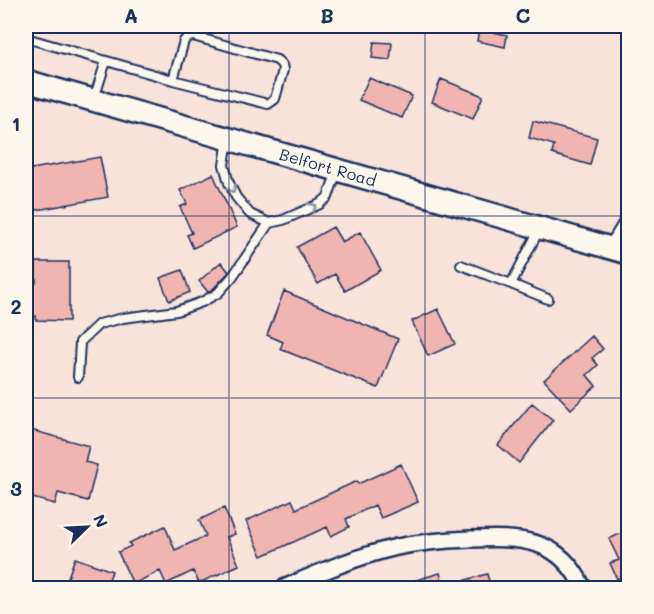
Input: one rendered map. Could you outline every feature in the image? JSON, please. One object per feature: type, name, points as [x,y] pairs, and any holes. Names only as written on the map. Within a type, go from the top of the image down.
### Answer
[{"type":"street","name":"Belfort Road","points":[[26,81],[618,251]]},
{"type":"street","points":[[284,588],[314,575],[396,547],[439,541],[503,538],[524,540],[556,553],[568,564],[583,588]]},
{"type":"lane","points":[[26,38],[173,80],[268,104],[275,99],[283,70],[277,60],[193,36],[184,41],[173,80]]},
{"type":"lane","points":[[93,100],[106,61]]},
{"type":"lane","points":[[228,139],[224,165],[229,183],[236,197],[250,214],[269,223],[283,220],[320,204],[328,197],[337,170]]},
{"type":"lane","points":[[618,251],[628,215]]},
{"type":"lane","points":[[78,374],[80,342],[99,324],[123,318],[177,311],[202,302],[218,293],[233,276],[269,223]]},
{"type":"lane","points":[[511,284],[540,228]]},
{"type":"lane","points":[[461,265],[548,299]]},
{"type":"building","points":[[479,29],[507,35],[505,47],[477,41]]},
{"type":"building","points":[[374,42],[392,43],[390,60],[372,58]]},
{"type":"building","points":[[369,78],[412,96],[402,118],[359,100]]},
{"type":"building","points":[[441,79],[483,96],[473,119],[432,102]]},
{"type":"building","points":[[533,121],[597,138],[590,165],[552,154],[554,145],[529,138]]},
{"type":"building","points":[[100,157],[108,197],[26,212],[26,170]]},
{"type":"building","points":[[213,174],[237,227],[193,248],[187,235],[192,233],[180,207],[187,204],[180,190]]},
{"type":"building","points":[[333,227],[342,242],[360,232],[381,270],[345,291],[335,274],[318,284],[297,247]]},
{"type":"building","points":[[36,262],[69,262],[69,321],[36,320],[36,316],[26,317],[26,284],[36,283]]},
{"type":"building","points":[[221,262],[229,272],[208,292],[199,281]]},
{"type":"building","points":[[182,270],[190,292],[169,301],[160,278]]},
{"type":"building","points":[[284,291],[398,339],[378,388],[280,349],[283,342],[267,335]]},
{"type":"building","points":[[438,309],[455,344],[428,356],[412,321]]},
{"type":"building","points":[[592,336],[603,349],[592,358],[598,365],[587,375],[596,386],[571,409],[544,380]]},
{"type":"building","points":[[532,403],[553,420],[519,463],[498,445]]},
{"type":"building","points":[[31,430],[89,446],[85,462],[97,465],[88,501],[58,493],[55,504],[29,497],[32,483],[26,481],[26,451]]},
{"type":"building","points":[[401,464],[418,502],[381,518],[375,505],[346,519],[349,527],[331,536],[327,527],[262,556],[246,521],[292,500],[296,509]]},
{"type":"building","points":[[224,508],[235,534],[227,537],[239,565],[199,583],[193,571],[166,584],[160,571],[133,584],[118,552],[131,546],[129,543],[165,526],[175,550],[206,536],[199,520]]},
{"type":"building","points":[[628,530],[628,580],[626,575],[617,579],[610,563],[619,560],[609,539]]},
{"type":"building","points":[[75,558],[112,571],[106,588],[64,588]]},
{"type":"building","points":[[440,573],[445,588],[399,588],[399,585]]},
{"type":"building","points":[[487,574],[491,588],[448,588],[448,585]]}]
